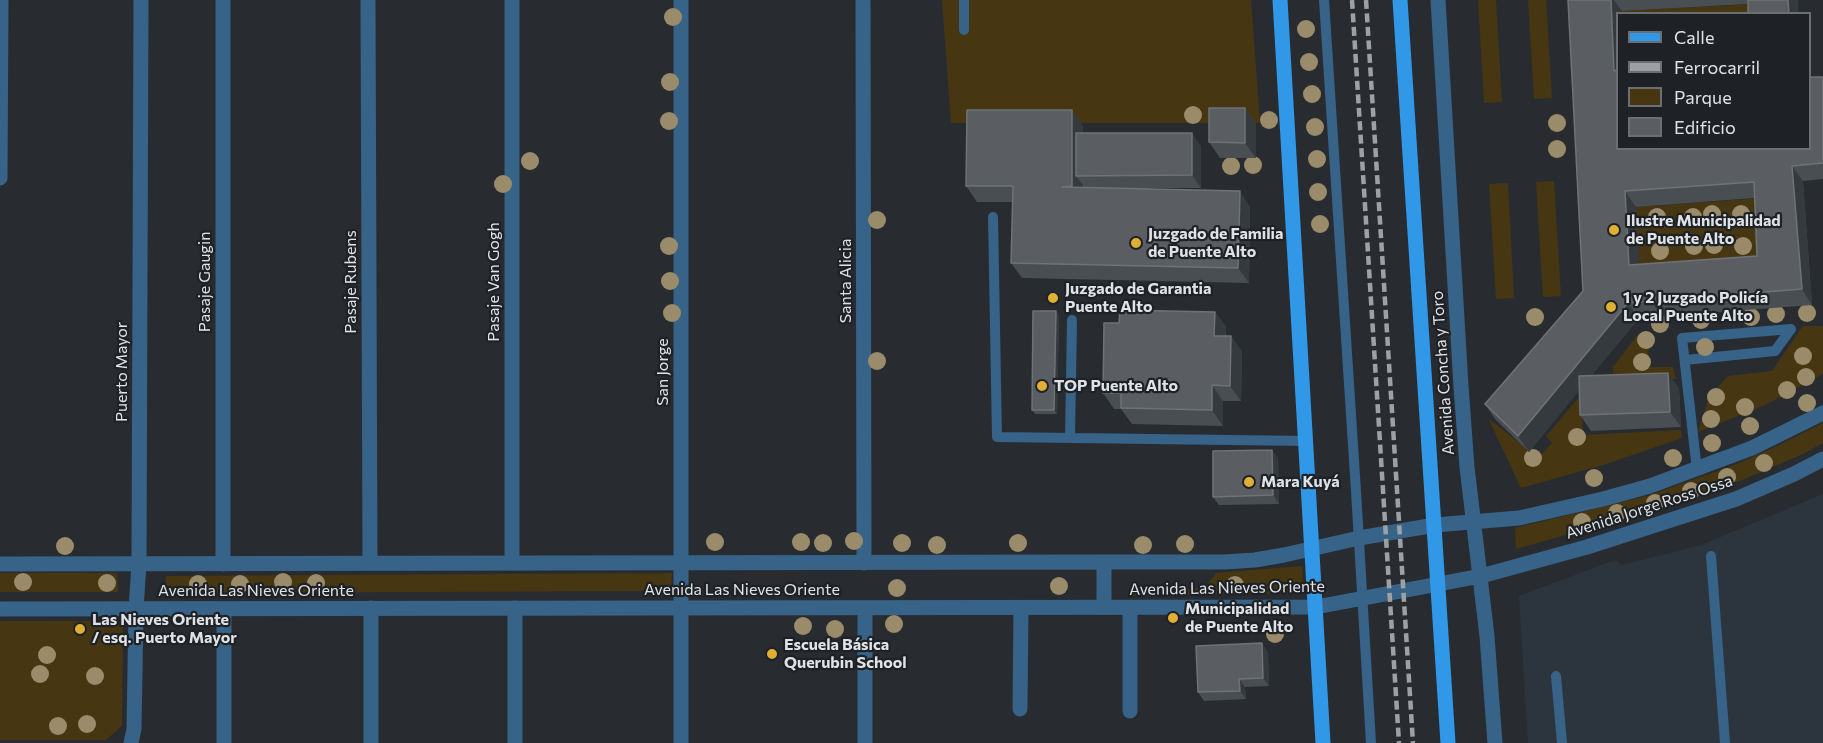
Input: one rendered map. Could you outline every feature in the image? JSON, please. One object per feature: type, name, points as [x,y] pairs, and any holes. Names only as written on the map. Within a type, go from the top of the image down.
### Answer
[{"type":"main road","points":[[1280,0],[1317,607],[1323,743]]},
{"type":"main road","name":"Avenida Concha y Toro","points":[[1400,0],[1448,743]]},
{"type":"street","points":[[0,178],[1,0]]},
{"type":"street","name":"Puerto Mayor","points":[[131,743],[134,729],[139,564],[141,0]]},
{"type":"street","name":"Pasaje Gaugin","points":[[223,0],[223,564]]},
{"type":"street","name":"Pasaje Rubens","points":[[368,0],[369,564]]},
{"type":"street","name":"Pasaje Van Gogh","points":[[512,0],[512,563]]},
{"type":"street","name":"San Jorge","points":[[681,0],[681,743]]},
{"type":"street","name":"Santa Alicia","points":[[864,0],[864,562]]},
{"type":"street","name":"Avenida Concha y Toro","points":[[1438,0],[1461,386],[1495,743]]},
{"type":"street","name":"Avenida Jorge Ross Ossa","points":[[1435,525],[1519,518],[1650,486],[1752,448],[1823,413]]},
{"type":"street","name":"Avenida Jorge Ross Ossa","points":[[1480,576],[1587,547],[1710,509],[1794,474],[1823,459]]},
{"type":"street","name":"Avenida Las Nieves Oriente","points":[[0,564],[1245,560],[1284,555],[1359,538],[1435,525]]},
{"type":"street","points":[[1104,562],[1104,608]]},
{"type":"street","name":"Avenida Las Nieves Oriente","points":[[0,609],[1317,607],[1480,576]]},
{"type":"street","points":[[515,608],[515,743]]},
{"type":"street","points":[[865,608],[865,743]]},
{"type":"street","points":[[1020,709],[1021,608]]},
{"type":"street","points":[[1130,608],[1130,711]]},
{"type":"street","points":[[224,609],[224,743]]},
{"type":"street","points":[[371,609],[371,743]]},
{"type":"lane","points":[[964,0],[964,30]]},
{"type":"lane","points":[[1324,0],[1371,743]]},
{"type":"lane","points":[[993,217],[997,437],[1306,441]]},
{"type":"lane","points":[[1070,438],[1072,320]]},
{"type":"lane","points":[[1685,360],[1775,351],[1791,329],[1682,338],[1697,470]]},
{"type":"lane","points":[[1711,556],[1725,743]]},
{"type":"lane","points":[[1556,676],[1562,743]]},
{"type":"shaded area","points":[[1823,494],[1823,743],[1528,743],[1519,596],[1615,560],[1622,565],[1701,545]]},
{"type":"green space","points":[[942,0],[1251,0],[1260,123],[951,123]]},
{"type":"green space","points":[[1478,0],[1496,0],[1502,102],[1484,103]]},
{"type":"green space","points":[[1528,0],[1546,0],[1552,98],[1534,99]]},
{"type":"green space","points":[[1758,4],[1758,12],[1622,11]]},
{"type":"green space","points":[[1554,181],[1561,296],[1543,297],[1536,182]]},
{"type":"green space","points":[[1508,183],[1514,298],[1496,299],[1489,184]]},
{"type":"green space","points":[[1764,198],[1768,271],[1640,280],[1636,207]]},
{"type":"green space","points":[[1803,326],[1823,326],[1823,374],[1765,405],[1698,432],[1709,397],[1728,376],[1772,371]]},
{"type":"green space","points":[[1638,334],[1649,335],[1648,367],[1673,367],[1676,379],[1614,381],[1613,367]]},
{"type":"green space","points":[[1581,395],[1583,435],[1681,430],[1682,438],[1603,465],[1521,488],[1488,418],[1538,458],[1552,443],[1546,436]]},
{"type":"green space","points":[[1823,423],[1823,443],[1742,480],[1685,501],[1516,549],[1515,528],[1647,496],[1734,465]]},
{"type":"green space","points":[[1302,566],[1304,593],[1133,596],[1129,591],[1205,588],[1216,573]]},
{"type":"green space","points":[[0,573],[117,573],[118,592],[0,592]]},
{"type":"green space","points":[[672,573],[671,591],[165,593],[166,576]]},
{"type":"green space","points":[[0,621],[123,621],[122,726],[106,740],[0,740]]},
{"type":"building","name":"Ilustre Municipalidad de Puente Alto","points":[[1568,0],[1611,0],[1614,71],[1616,70],[1616,150],[1811,150],[1811,77],[1823,77],[1823,163],[1792,166],[1802,289],[1628,303],[1518,436],[1485,404],[1583,291]],"holes":[[[1754,182],[1757,256],[1629,265],[1625,191]]]},
{"type":"building","points":[[1748,0],[1788,0],[1789,12],[1748,12]]},
{"type":"building","points":[[1209,108],[1245,108],[1245,143],[1209,142]]},
{"type":"building","points":[[967,110],[1072,110],[1072,186],[1062,187],[1240,191],[1238,268],[1011,263],[1013,186],[966,186]]},
{"type":"building","points":[[1076,133],[1192,133],[1192,175],[1076,176]]},
{"type":"building","points":[[1120,310],[1215,312],[1214,336],[1231,336],[1230,386],[1212,385],[1212,410],[1121,408],[1121,393],[1103,393],[1104,323],[1119,323]]},
{"type":"building","points":[[1033,311],[1056,311],[1054,410],[1032,410]]},
{"type":"building","points":[[1668,373],[1670,412],[1580,415],[1579,376]]},
{"type":"building","name":"Mara Kuyá","points":[[1272,450],[1273,495],[1213,497],[1213,451]]},
{"type":"building","points":[[1262,643],[1263,678],[1239,679],[1240,691],[1198,692],[1196,646]]},
{"type":"railway","points":[[1352,0],[1399,743]]},
{"type":"railway","points":[[1366,0],[1413,743]]},
{"type":"place","name":"Ilustre Municipalidad de Puente Alto","points":[[1614,230]]},
{"type":"place","name":"Juzgado de Familia de Puente Alto","points":[[1136,243]]},
{"type":"place","name":"Juzgado de Garantia Puente Alto","points":[[1053,298]]},
{"type":"place","name":"1 y 2 Juzgado Policía Local Puente Alto","points":[[1611,307]]},
{"type":"place","name":"TOP Puente Alto","points":[[1042,386]]},
{"type":"place","name":"Mara Kuyá","points":[[1249,482]]},
{"type":"place","name":"Municipalidad de Puente Alto","points":[[1173,618]]},
{"type":"place","name":"Las Nieves Oriente / esq. Puerto Mayor","points":[[80,629]]},
{"type":"place","name":"Escuela Básica Querubin School","points":[[772,654]]}]
